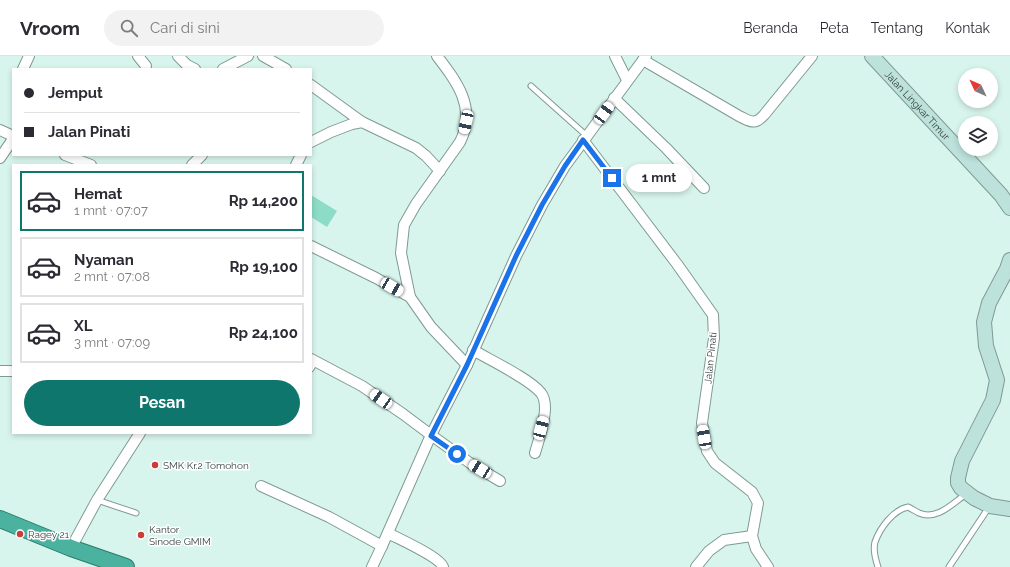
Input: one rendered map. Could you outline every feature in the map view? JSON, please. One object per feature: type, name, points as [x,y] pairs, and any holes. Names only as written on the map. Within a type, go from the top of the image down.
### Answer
[{"type":"highway","points":[[0,519],[117,565]]},
{"type":"main road","name":"Jalan Lingkar Timur","points":[[872,56],[1001,195],[1010,208]]},
{"type":"main road","points":[[1010,260],[1007,269],[989,303],[984,322],[986,346],[997,380],[993,400],[962,461],[958,483],[967,493],[990,506],[1010,509]]},
{"type":"street","points":[[23,68],[29,56]]},
{"type":"street","points":[[138,56],[146,66]]},
{"type":"street","points":[[178,56],[187,65],[193,68]]},
{"type":"street","points":[[225,68],[248,56]]},
{"type":"street","points":[[263,56],[284,68]]},
{"type":"street","points":[[436,56],[454,79],[465,104],[466,122],[464,135],[416,204],[404,225],[401,253],[410,297],[431,327],[467,365]]},
{"type":"street","points":[[615,56],[627,80]]},
{"type":"street","points":[[372,567],[431,436],[467,365],[516,256],[542,205],[565,166],[644,58],[739,116],[754,122],[758,121],[764,115],[812,56]]},
{"type":"street","points":[[312,86],[362,122],[416,148],[440,171]]},
{"type":"street","points":[[614,98],[666,148],[704,188]]},
{"type":"street","points":[[312,141],[330,132],[362,122]]},
{"type":"street","points":[[0,130],[12,137]]},
{"type":"street","name":"Jalan Pinati","points":[[585,138],[677,264],[712,315],[714,338],[702,423],[707,451],[715,463],[752,492],[758,503],[752,536]]},
{"type":"street","points":[[0,158],[12,140]]},
{"type":"street","points":[[68,156],[88,164]]},
{"type":"street","points":[[193,164],[201,156]]},
{"type":"street","points":[[312,246],[376,278],[410,297]]},
{"type":"street","points":[[473,350],[518,376],[535,387],[541,394],[544,401],[544,416],[535,453]]},
{"type":"street","points":[[313,363],[362,386],[404,414],[431,436],[470,463],[500,481]]},
{"type":"street","points":[[0,371],[12,371]]},
{"type":"street","points":[[71,548],[97,500],[139,434]]},
{"type":"street","points":[[261,486],[329,517],[382,546]]},
{"type":"street","points":[[388,533],[433,557],[442,564],[443,567]]},
{"type":"street","points":[[696,567],[710,551],[724,540],[752,536],[756,549],[768,567]]},
{"type":"lane","points":[[531,86],[585,138]]},
{"type":"lane","points":[[878,567],[874,543],[888,519],[896,512],[902,508],[908,507],[920,514],[930,516],[937,514],[967,493]]},
{"type":"lane","points":[[97,500],[136,513]]},
{"type":"lane","points":[[949,567],[990,506]]},
{"type":"green space","points":[[312,196],[337,211],[327,227],[312,218]]},
{"type":"place","name":"SMK Kr.2 Tomohon","points":[[155,465]]},
{"type":"place","name":"Ragey 21","points":[[20,534]]},
{"type":"place","name":"Kantor Sinode GMIM","points":[[141,535]]},
{"type":"route","points":[[457,454],[431,436],[467,365],[516,256],[542,205],[565,166],[583,140],[612,178]]}]
